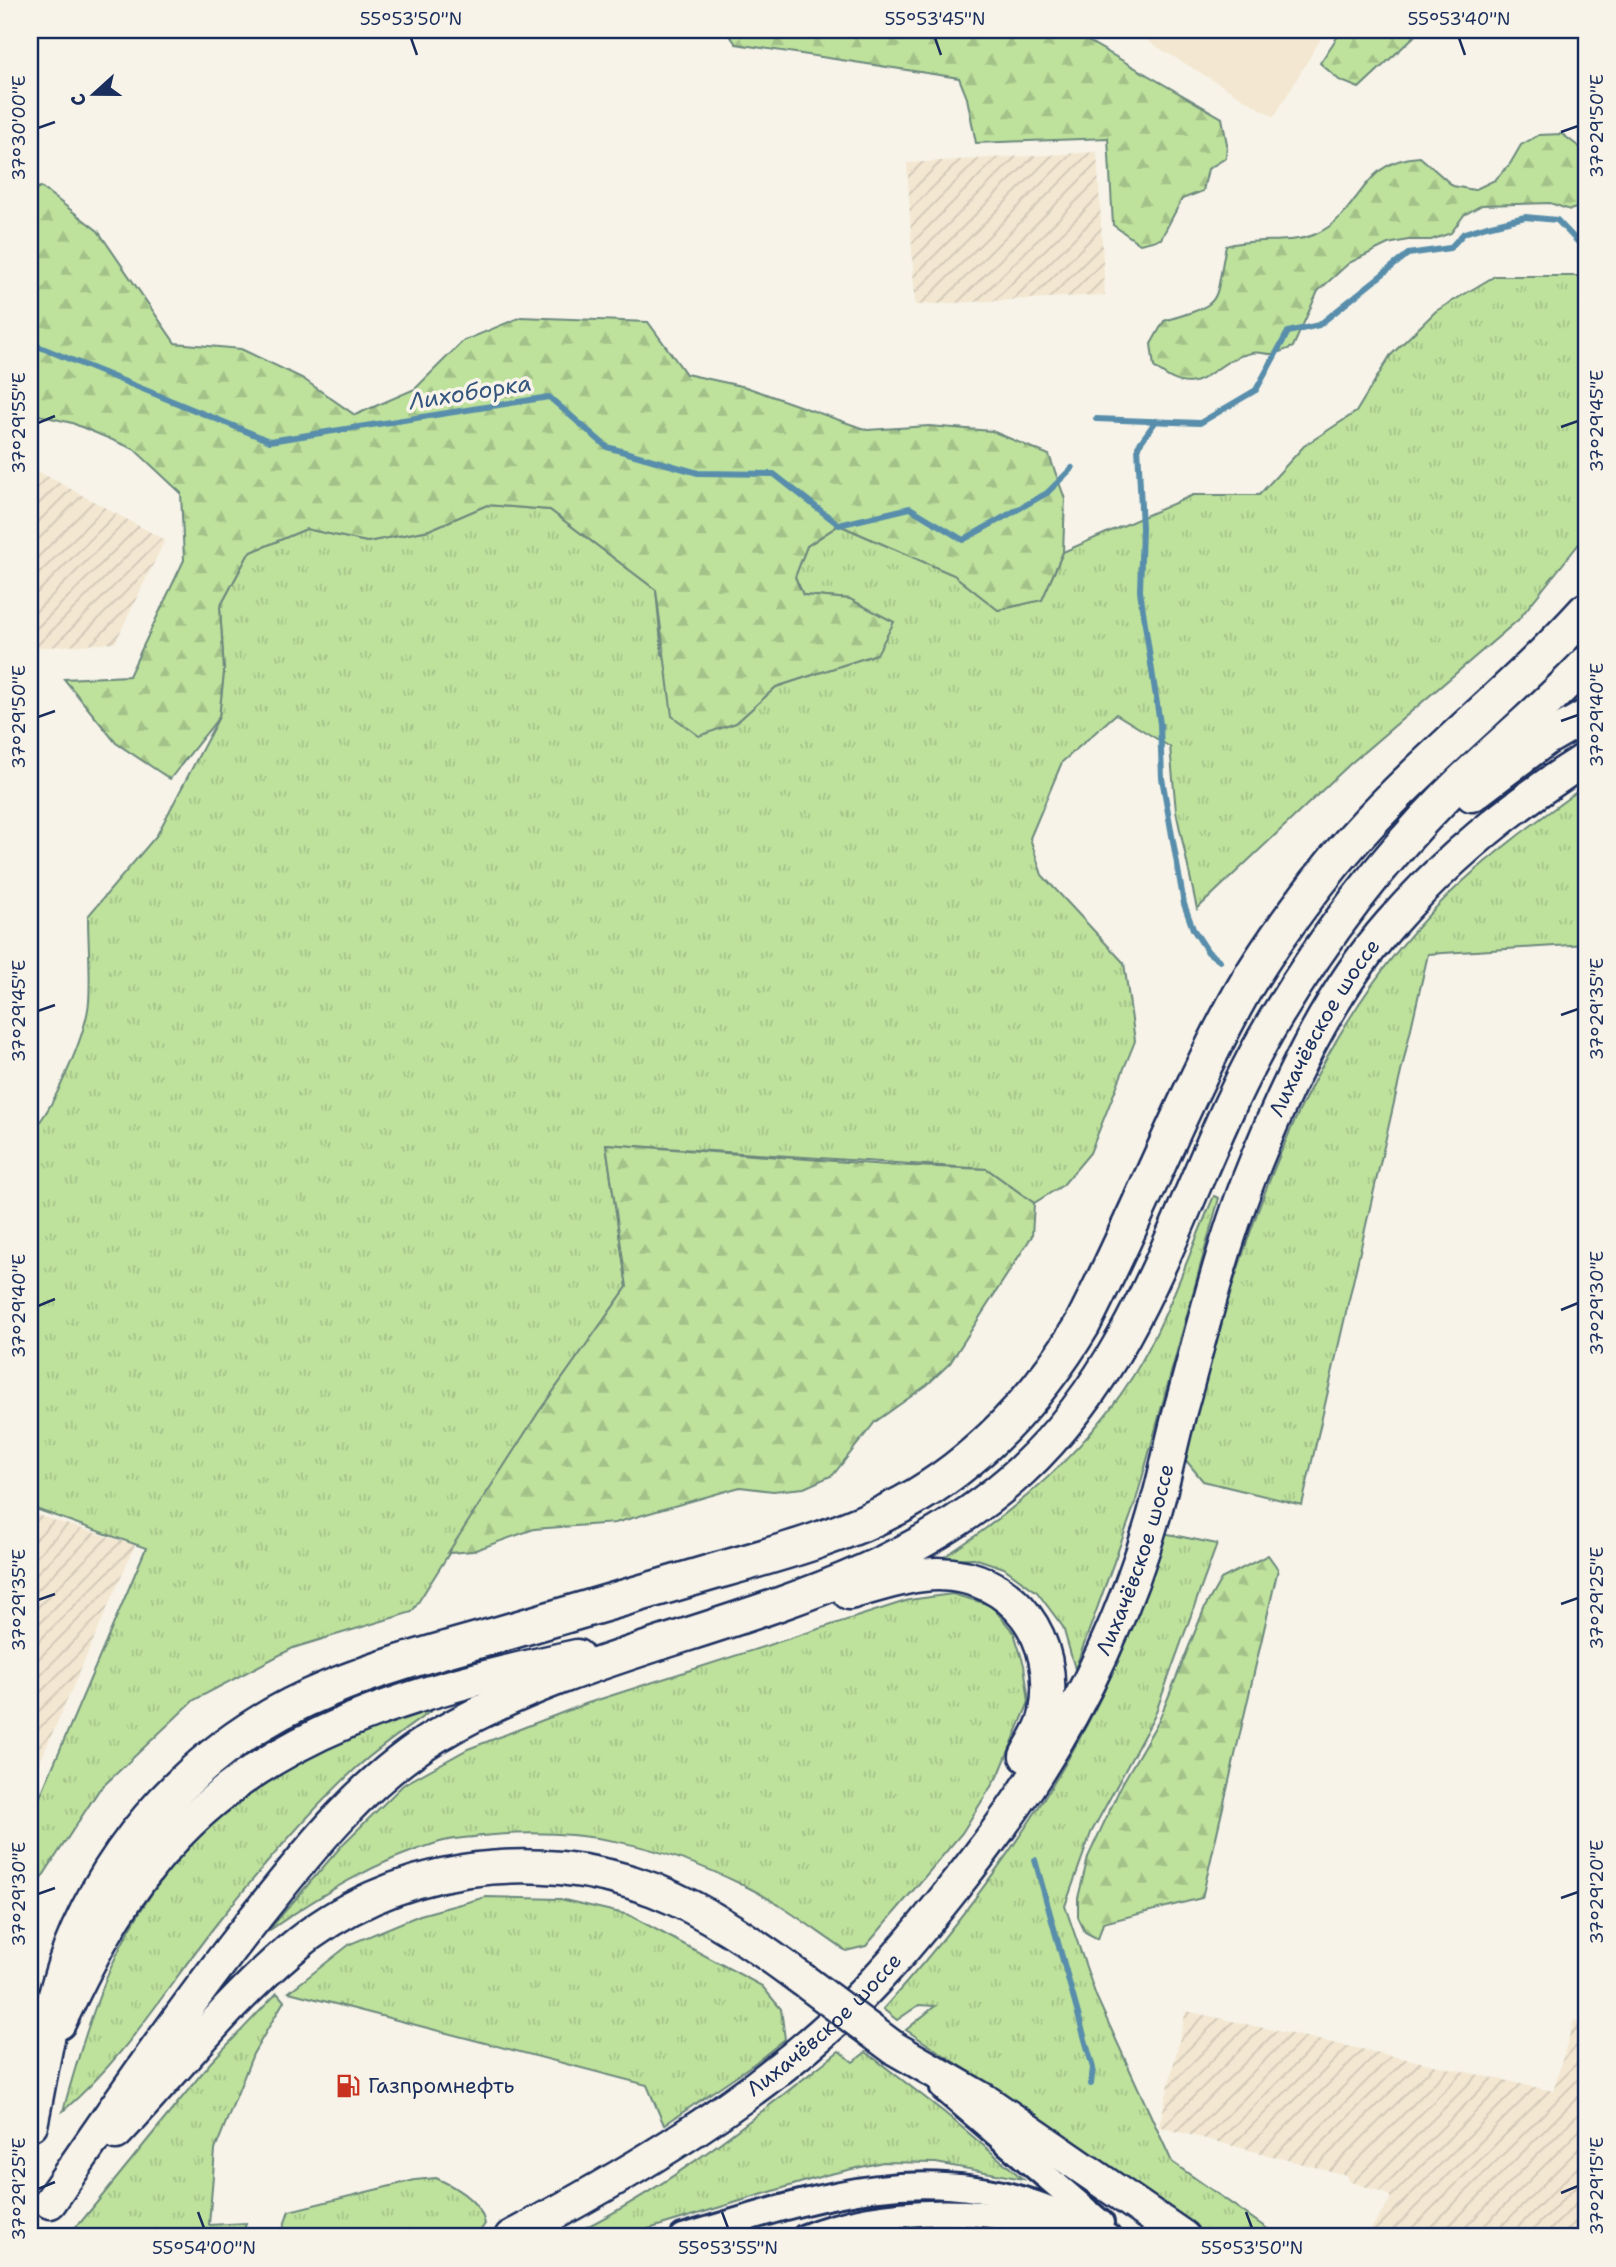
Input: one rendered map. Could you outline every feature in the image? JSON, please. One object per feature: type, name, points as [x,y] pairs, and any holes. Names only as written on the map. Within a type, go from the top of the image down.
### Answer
[{"type":"highway","points":[[30,2123],[63,1972],[80,1929],[107,1877],[135,1834],[176,1788],[205,1761],[294,1705],[374,1671],[818,1542],[904,1503],[949,1475],[991,1440],[1060,1361],[1082,1325],[1236,1002],[1278,938],[1319,881],[1363,830],[1586,611]]},
{"type":"main road","points":[[764,1612],[873,1567],[974,1510],[1050,1443],[1084,1403],[1138,1314],[1239,1086],[1273,1022],[1322,948],[1403,841],[1448,793],[1586,663]]},
{"type":"main road","points":[[1370,886],[1413,844],[1496,775],[1546,739],[1586,716]]},
{"type":"main road","name":"Лихачёвское шоссе","points":[[511,2237],[665,2150],[768,2077],[820,2035],[870,1987],[1006,1823],[1035,1780],[1102,1654],[1133,1578],[1160,1495],[1217,1277],[1247,1183],[1287,1090],[1321,1027],[1351,976],[1406,907],[1490,826],[1586,759]]},
{"type":"main road","points":[[42,2061],[96,1947],[156,1858],[191,1822],[262,1764],[344,1721],[480,1676],[688,1633],[764,1612],[937,1574],[979,1580],[1005,1593],[1024,1611],[1040,1635],[1047,1658],[1049,1683],[1046,1715],[960,1881]]},
{"type":"main road","points":[[40,2211],[177,2017],[272,1897],[333,1826],[404,1757],[440,1734],[496,1706],[559,1679],[688,1633]]},
{"type":"main road","points":[[40,2211],[253,1983],[283,1956],[324,1925],[361,1904],[400,1887],[493,1866],[569,1868],[607,1874],[656,1891],[706,1915],[754,1944],[896,2049],[984,2100],[1183,2237]]},
{"type":"street","points":[[896,2049],[1118,2237]]},
{"type":"street","points":[[683,2237],[818,2198],[895,2184],[930,2183],[1010,2195],[1058,2212],[1108,2237]]},
{"type":"street","points":[[805,2237],[864,2219],[899,2213],[937,2213],[1014,2221],[1071,2237]]},
{"type":"shaded area","points":[[1129,30],[1326,30],[1274,117]]},
{"type":"shaded area","points":[[1097,152],[1105,295],[915,305],[907,163]]},
{"type":"shaded area","points":[[30,467],[165,540],[115,643],[30,648]]},
{"type":"shaded area","points":[[30,1513],[135,1545],[39,1764],[30,1760]]},
{"type":"shaded area","points":[[1186,2011],[1553,2091],[1574,2020],[1586,2023],[1586,2237],[1366,2237],[1391,2198],[1385,2193],[1348,2181],[1346,2175],[1159,2127]]},
{"type":"green space","points":[[726,30],[1069,30],[1222,118],[1227,144],[1226,158],[1208,169],[1203,191],[1182,199],[1161,239],[1140,244],[1113,225],[1108,138],[976,143],[967,98],[959,78],[736,44]]},
{"type":"green space","points":[[1342,30],[1421,30],[1359,88],[1339,80],[1320,63]]},
{"type":"green space","points":[[1562,134],[1586,152],[1586,205],[1570,210],[1550,203],[1482,205],[1464,215],[1451,233],[1431,240],[1408,240],[1388,244],[1349,263],[1318,291],[1293,347],[1272,354],[1254,352],[1236,358],[1194,382],[1183,383],[1154,367],[1151,344],[1164,321],[1198,310],[1214,299],[1226,246],[1295,239],[1316,234],[1344,214],[1373,177],[1400,160],[1420,157],[1453,186],[1474,190],[1495,180],[1510,164],[1521,145],[1539,135]]},
{"type":"green space","points":[[41,187],[98,231],[175,343],[241,349],[302,378],[355,415],[415,389],[463,341],[521,317],[648,322],[686,374],[746,387],[867,430],[929,426],[992,431],[1049,455],[1065,499],[1063,552],[1042,600],[998,610],[954,575],[839,525],[807,546],[795,577],[803,595],[850,599],[894,622],[877,654],[776,687],[736,723],[699,736],[672,716],[656,590],[550,510],[487,505],[429,530],[367,542],[306,529],[249,553],[220,607],[224,672],[219,717],[170,779],[116,743],[64,679],[129,676],[184,560],[181,493],[134,449],[72,423],[30,413],[30,191]]},
{"type":"green space","points":[[1495,276],[1586,276],[1586,535],[1518,620],[1350,764],[1197,909],[1176,811],[1170,747],[1116,714],[1062,762],[1030,838],[1042,875],[1124,963],[1135,1041],[1090,1153],[1063,1185],[1034,1203],[987,1169],[606,1144],[627,1287],[538,1413],[412,1612],[293,1648],[194,1700],[99,1790],[37,1885],[30,1903],[30,1820],[146,1548],[30,1507],[30,1133],[58,1091],[87,1016],[90,981],[88,916],[157,835],[219,717],[224,672],[220,607],[249,553],[306,529],[367,542],[429,530],[487,505],[550,510],[656,590],[662,654],[736,723],[776,687],[877,654],[850,599],[803,595],[795,577],[807,546],[839,525],[954,575],[998,610],[1042,600],[1063,552],[1193,495],[1259,495],[1304,446],[1356,412],[1390,356],[1436,311]]},
{"type":"green space","points":[[1586,785],[1586,944],[1428,954],[1302,1505],[1203,1481],[1184,1458],[1205,1381],[1253,1225],[1282,1150],[1316,1076],[1357,1007],[1405,942],[1461,883],[1522,832]]},
{"type":"green space","points":[[606,1144],[887,1165],[987,1169],[1034,1203],[1032,1236],[950,1363],[927,1385],[875,1422],[833,1475],[804,1488],[773,1491],[740,1487],[615,1523],[534,1529],[473,1551],[448,1553],[538,1413],[627,1287]]},
{"type":"green space","points":[[1214,1196],[1219,1198],[1135,1504],[1075,1669],[1063,1627],[1037,1592],[1004,1568],[974,1558],[941,1559],[996,1521],[1047,1478],[1071,1455],[1114,1404],[1156,1333]]},
{"type":"green space","points":[[1163,1533],[1217,1544],[1154,1717],[1091,1833],[1065,1906],[1096,1996],[1172,2162],[1279,2237],[1208,2237],[1083,2147],[906,2030],[935,2006],[919,2005],[897,2020],[883,2009],[989,1880],[1051,1787],[1079,1739],[1127,1639]]},
{"type":"green space","points":[[1268,1555],[1278,1569],[1202,1898],[1103,1923],[1098,1939],[1085,1932],[1078,1917],[1078,1898],[1088,1857],[1122,1784],[1159,1720],[1205,1607],[1221,1579]]},
{"type":"green space","points":[[952,1594],[991,1605],[1014,1633],[1024,1665],[1029,1702],[1000,1772],[962,1833],[866,1946],[846,1951],[756,1892],[680,1859],[616,1841],[551,1834],[482,1836],[440,1842],[394,1858],[350,1880],[267,1932],[344,1843],[403,1785],[468,1749],[585,1704],[909,1600]]},
{"type":"green space","points":[[447,1699],[365,1760],[302,1823],[222,1917],[128,2043],[108,2067],[63,2111],[89,2025],[120,1948],[164,1877],[192,1844],[252,1788],[284,1768],[353,1735]]},
{"type":"green space","points":[[486,1897],[560,1899],[629,1915],[762,1986],[781,2009],[785,2039],[755,2063],[664,2125],[647,2085],[289,1992],[350,1944],[420,1915]]},
{"type":"green space","points":[[277,1993],[284,2001],[253,2054],[215,2150],[209,2225],[246,2223],[242,2237],[64,2237],[81,2222],[211,2062]]},
{"type":"green space","points":[[839,2051],[853,2062],[866,2052],[945,2113],[1023,2179],[936,2163],[883,2162],[826,2175],[622,2237],[566,2237],[603,2219],[674,2176]]},
{"type":"green space","points":[[436,2178],[473,2202],[485,2224],[478,2234],[470,2237],[280,2237],[289,2211],[415,2180]]},
{"type":"green space","points":[[908,2232],[978,2233],[990,2237],[884,2237]]},
{"type":"waterway","name":"Лихоборка","points":[[1096,419],[1200,423],[1256,390],[1288,332],[1319,325],[1408,254],[1450,248],[1464,233],[1525,217],[1557,220],[1578,242],[1586,246]]},
{"type":"waterway","name":"Лихоборка","points":[[30,343],[270,441],[549,397],[607,447],[698,473],[774,474],[839,525],[910,508],[963,540],[1047,493],[1072,468]]},
{"type":"waterway","points":[[1156,421],[1138,446],[1142,528],[1140,591],[1160,724],[1162,778],[1184,904],[1193,929],[1208,952],[1220,961]]},
{"type":"waterway","points":[[1035,1860],[1093,2068],[1091,2084]]},
{"type":"place","name":"Газпромнефть","points":[[348,2086]]}]
